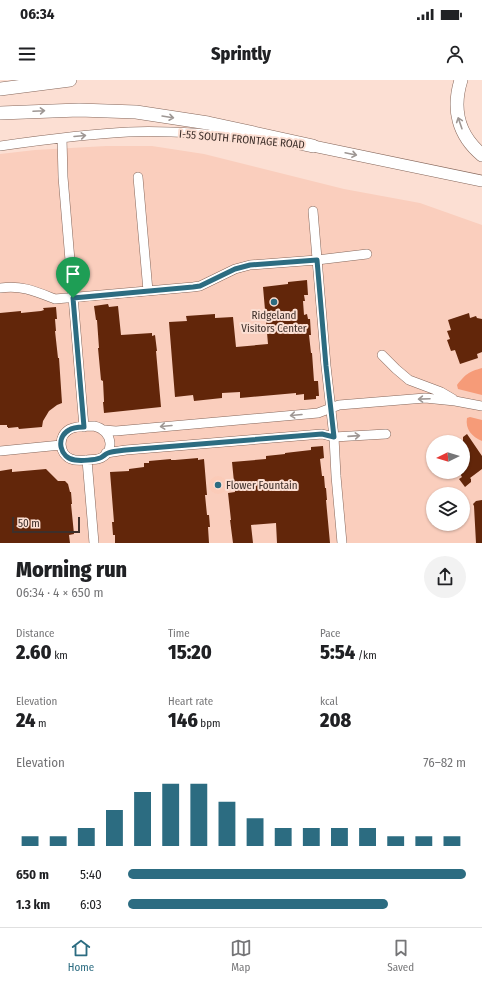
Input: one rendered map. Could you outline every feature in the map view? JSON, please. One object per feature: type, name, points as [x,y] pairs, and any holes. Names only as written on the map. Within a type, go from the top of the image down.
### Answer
[{"type":"highway","points":[[0,89],[70,80]]},
{"type":"highway","points":[[461,80],[456,103],[459,120],[466,137],[482,155]]},
{"type":"highway","points":[[0,113],[79,110],[136,112],[208,123],[313,146]]},
{"type":"main road","name":"I-55 SOUTH FRONTAGE ROAD","points":[[313,146],[482,181]]},
{"type":"street","name":"I-55 SOUTH FRONTAGE ROAD","points":[[0,146],[62,138],[128,132],[169,132],[211,134],[313,146]]},
{"type":"street","points":[[62,138],[63,177],[84,427]]},
{"type":"street","points":[[138,177],[148,291]]},
{"type":"street","points":[[313,211],[334,437],[342,543]]},
{"type":"street","points":[[0,288],[25,288],[55,299],[193,287],[200,286],[235,269],[250,265],[317,260],[367,254]]},
{"type":"street","points":[[382,355],[409,380],[441,392],[456,401]]},
{"type":"street","points":[[104,430],[116,431],[318,413],[339,405],[425,398],[456,401],[479,406]]},
{"type":"street","points":[[94,426],[104,430],[108,434],[110,441],[109,449],[98,459],[70,459],[62,450],[61,440],[63,436],[66,432],[74,428],[94,426]]},
{"type":"street","points":[[106,453],[126,450],[322,434],[334,437],[386,434]]},
{"type":"street","points":[[0,451],[61,445]]},
{"type":"street","points":[[87,460],[94,543]]},
{"type":"shaded area","points":[[106,146],[152,146],[204,154],[344,189],[420,203],[482,225],[482,543],[0,543],[0,154],[35,150]]},
{"type":"shaded area","points":[[482,368],[482,395],[458,389],[457,385],[465,376],[470,372]]},
{"type":"shaded area","points":[[470,417],[482,420],[482,441],[472,435],[468,429],[467,418]]},
{"type":"shaded area","name":"Flower Fountain","points":[[214,476],[222,476],[227,481],[225,492],[222,494],[214,494],[209,489],[209,481]]},
{"type":"building","points":[[307,280],[308,295],[304,295],[304,315],[307,314],[308,319],[310,319],[311,335],[309,335],[314,381],[318,381],[319,396],[316,396],[316,399],[304,400],[304,394],[296,395],[296,393],[240,398],[240,392],[222,393],[222,398],[194,401],[193,395],[175,397],[169,322],[187,321],[186,316],[215,314],[215,318],[233,317],[236,347],[268,344],[263,287]]},
{"type":"building","points":[[108,304],[109,307],[118,306],[121,335],[152,333],[152,336],[155,335],[161,407],[104,413],[103,381],[101,380],[97,320],[94,306]]},
{"type":"building","points":[[56,307],[57,319],[55,319],[55,331],[59,358],[62,403],[49,411],[43,421],[42,427],[19,429],[18,427],[8,428],[7,425],[0,425],[0,313],[41,311],[44,310],[43,308]]},
{"type":"building","points":[[469,313],[470,318],[476,316],[477,318],[482,319],[482,352],[477,354],[478,358],[460,364],[455,350],[451,351],[447,340],[450,339],[447,331],[451,330],[448,320]]},
{"type":"building","points":[[470,438],[482,456],[482,469],[470,478]]},
{"type":"building","points":[[323,446],[324,458],[320,459],[322,476],[324,476],[326,488],[330,543],[277,543],[276,523],[251,525],[253,543],[233,543],[228,493],[235,492],[232,462],[266,459],[266,456],[311,450],[311,447]]},
{"type":"building","points":[[198,458],[198,460],[204,459],[207,495],[205,495],[210,527],[208,527],[209,543],[115,543],[112,522],[114,522],[110,472],[129,471],[129,469],[144,467],[144,463],[149,463],[149,461]]},
{"type":"building","points":[[12,469],[12,472],[46,469],[58,481],[65,481],[68,484],[71,492],[74,534],[69,535],[70,543],[0,543],[0,471]]},
{"type":"building","points":[[470,478],[471,482],[465,487],[459,479]]},
{"type":"building","points":[[482,500],[482,543],[476,543],[473,504],[476,501]]},
{"type":"place","name":"Ridgeland Visitors Center","points":[[274,302]]},
{"type":"place","name":"Flower Fountain","points":[[218,485]]},
{"type":"route","points":[[317,260],[334,437],[322,434],[126,450],[106,453],[98,459],[70,459],[62,450],[61,440],[70,429],[84,427],[73,298],[200,286],[235,269],[250,265],[317,260]]}]
